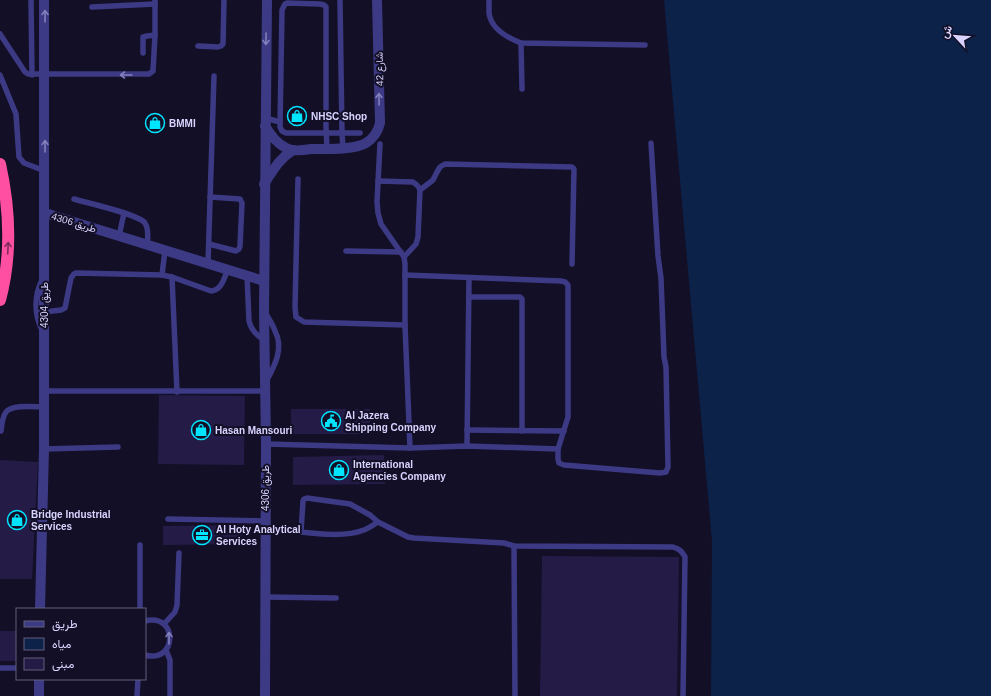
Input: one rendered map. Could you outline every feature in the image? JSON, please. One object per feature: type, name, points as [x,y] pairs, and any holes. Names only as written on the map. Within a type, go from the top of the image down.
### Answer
[{"type":"highway","points":[[0,164],[5,186],[8,214],[8,244],[7,267],[0,300]]},
{"type":"street","name":"طريق 4304","points":[[40,608],[44,449],[44,0]]},
{"type":"street","name":"طريق 4306","points":[[265,696],[266,444],[264,184],[267,0]]},
{"type":"street","name":"شارع 42","points":[[377,0],[380,123],[377,132],[377,140]]},
{"type":"street","points":[[265,122],[272,137],[278,143],[293,150],[360,146],[367,142],[377,140]]},
{"type":"street","points":[[264,184],[283,157],[293,150]]},
{"type":"street","name":"طريق 4306","points":[[45,213],[264,281]]},
{"type":"street","points":[[39,680],[39,696]]},
{"type":"lane","points":[[31,0],[32,74]]},
{"type":"lane","points":[[198,46],[222,46],[224,0]]},
{"type":"lane","points":[[340,0],[343,148]]},
{"type":"lane","points":[[489,0],[489,14],[492,22],[503,35],[521,43],[645,45]]},
{"type":"lane","points":[[0,34],[25,72],[28,74],[149,74],[153,71],[155,2],[92,7]]},
{"type":"lane","points":[[327,149],[327,132],[326,7],[320,4],[285,4],[282,10],[280,127],[282,131],[286,133],[327,132],[342,133],[360,132]]},
{"type":"lane","points":[[143,53],[143,37],[155,36]]},
{"type":"lane","points":[[521,43],[522,89]]},
{"type":"lane","points":[[0,75],[16,114],[19,156],[24,163],[45,171]]},
{"type":"lane","points":[[208,264],[214,76]]},
{"type":"lane","points":[[265,122],[280,122]]},
{"type":"lane","points":[[377,140],[378,213],[382,224],[402,254],[405,264],[405,325],[410,448]]},
{"type":"lane","points":[[405,275],[565,282],[568,286],[568,417],[558,449],[559,463],[564,465],[660,473],[666,472],[668,467],[667,381],[664,358],[661,278],[658,256],[651,143]]},
{"type":"lane","points":[[420,190],[435,178],[440,167],[445,164],[574,168],[572,264]]},
{"type":"lane","points":[[298,179],[296,317],[304,322],[405,325]]},
{"type":"lane","points":[[346,251],[402,254],[416,244],[418,238],[420,190],[417,185],[413,182],[378,181]]},
{"type":"lane","points":[[209,244],[236,251],[239,249],[242,203],[240,199],[210,197]]},
{"type":"lane","points":[[74,199],[138,218],[147,228],[147,245]]},
{"type":"lane","points":[[118,236],[124,213]]},
{"type":"lane","points":[[162,275],[165,250]]},
{"type":"lane","points":[[44,312],[61,310],[65,308],[71,278],[72,275],[76,273],[162,275],[215,291],[220,287],[228,269]]},
{"type":"lane","points":[[44,335],[39,324],[36,311],[36,298],[39,285],[45,274]]},
{"type":"lane","points":[[247,275],[250,326],[257,336],[264,340]]},
{"type":"lane","points":[[172,277],[177,392]]},
{"type":"lane","points":[[467,446],[469,278]]},
{"type":"lane","points":[[469,297],[520,297],[522,299],[522,431]]},
{"type":"lane","points":[[44,392],[177,392],[265,387],[278,355],[278,344],[276,332],[264,311]]},
{"type":"lane","points":[[1,431],[4,415],[8,410],[16,407],[44,407]]},
{"type":"lane","points":[[467,430],[564,431]]},
{"type":"lane","points":[[266,444],[410,448],[467,446],[558,449]]},
{"type":"lane","points":[[44,449],[118,447]]},
{"type":"lane","points":[[301,532],[303,501],[307,498],[350,504],[370,515],[378,522],[408,537],[414,538],[504,543],[514,546],[673,547],[680,550],[685,557],[683,696]]},
{"type":"lane","points":[[168,519],[265,524],[323,535],[363,531],[378,522]]},
{"type":"lane","points":[[140,545],[140,608]]},
{"type":"lane","points":[[514,546],[515,696]]},
{"type":"lane","points":[[164,624],[175,612],[177,605],[180,554]]},
{"type":"lane","points":[[265,597],[336,598]]},
{"type":"lane","points":[[146,621],[158,621],[164,624],[170,637],[166,650],[160,655],[153,657],[146,655]]},
{"type":"lane","points":[[166,650],[170,660],[170,696]]},
{"type":"lane","points":[[0,668],[16,668]]},
{"type":"lane","points":[[137,696],[138,680]]},
{"type":"water","points":[[664,0],[991,0],[991,696],[711,696],[712,541]]},
{"type":"building","name":"Hasan Mansouri","points":[[159,395],[245,396],[244,465],[158,464]]},
{"type":"building","name":"Al Jazera Shipping Company","points":[[291,409],[370,409],[370,434],[291,434]]},
{"type":"building","name":"International Agencies Company","points":[[384,455],[385,484],[293,485],[293,457]]},
{"type":"building","name":"Bridge Industrial Services","points":[[0,460],[38,462],[32,579],[0,579]]},
{"type":"building","name":"Al Hoty Analytical Services","points":[[242,525],[242,544],[163,545],[163,526]]},
{"type":"building","points":[[542,556],[679,557],[677,696],[540,696]]},
{"type":"building","points":[[0,631],[16,631],[16,661],[0,661]]},
{"type":"place","name":"NHSC Shop","points":[[297,116]]},
{"type":"place","name":"BMMI","points":[[155,123]]},
{"type":"place","name":"Al Jazera Shipping Company","points":[[331,421]]},
{"type":"place","name":"Hasan Mansouri","points":[[201,430]]},
{"type":"place","name":"International Agencies Company","points":[[339,470]]},
{"type":"place","name":"Bridge Industrial Services","points":[[17,520]]},
{"type":"place","name":"Al Hoty Analytical Services","points":[[202,535]]}]
